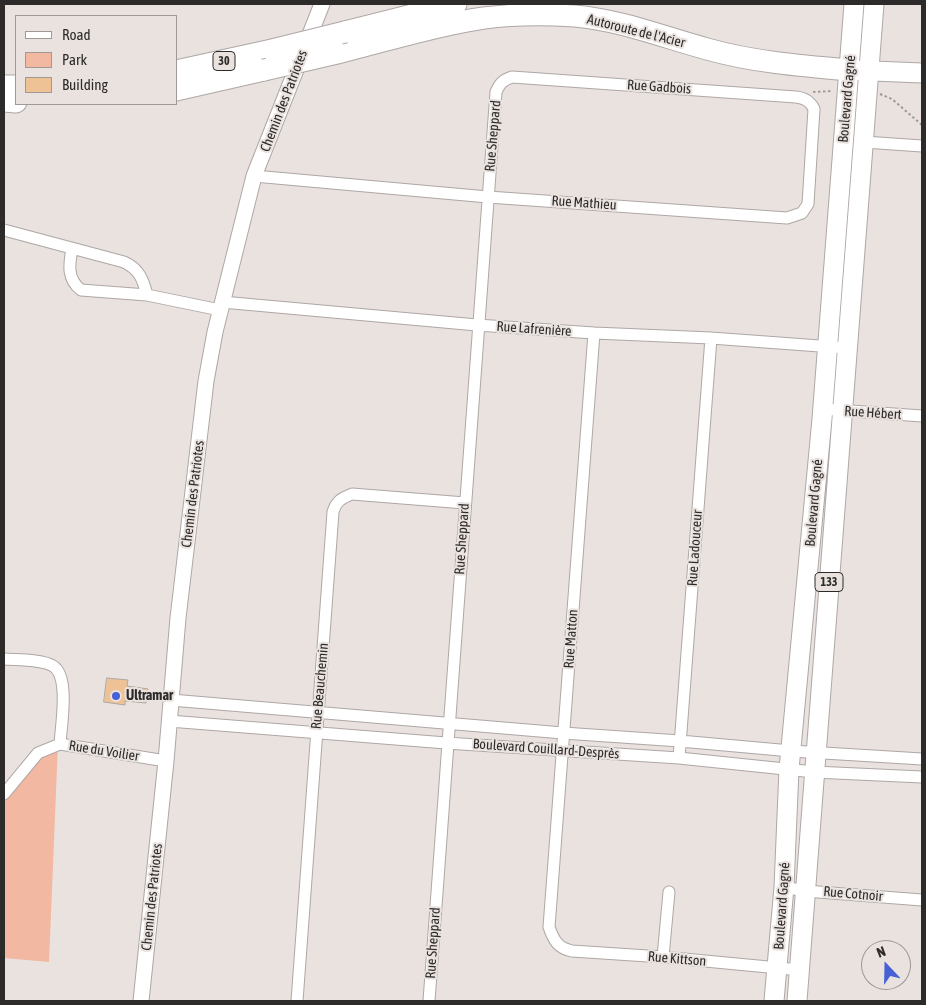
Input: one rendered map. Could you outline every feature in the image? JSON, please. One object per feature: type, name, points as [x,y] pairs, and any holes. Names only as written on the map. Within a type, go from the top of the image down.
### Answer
[{"type":"highway","name":"30","points":[[178,71],[272,50],[456,4]]},
{"type":"highway","name":"Autoroute de l'Acier","points":[[178,90],[471,20],[543,14],[577,16],[623,25],[707,49],[753,59],[859,70]]},
{"type":"main road","name":"Boulevard Gagné","points":[[797,1001],[814,762],[864,142],[854,4]]},
{"type":"main road","name":"Boulevard Gagné","points":[[774,1001],[784,886],[790,760],[828,346],[859,70],[874,4]]},
{"type":"main road","name":"Autoroute de l'Acier","points":[[859,70],[922,73]]},
{"type":"street","name":"Chemin des Patriotes","points":[[140,1001],[194,479],[206,381],[221,306],[254,176],[322,4]]},
{"type":"street","name":"Rue Gadbois","points":[[504,80],[512,77],[796,97],[803,98],[811,105]]},
{"type":"street","name":"Rue Sheppard","points":[[429,1001],[477,325],[496,92],[504,80]]},
{"type":"street","name":"Rue Mathieu","points":[[254,176],[488,197],[792,217],[802,213],[808,204],[814,115],[811,105]]},
{"type":"street","points":[[864,142],[922,146]]},
{"type":"street","points":[[4,230],[43,239],[133,266],[141,275],[147,295]]},
{"type":"street","name":"Rue Lafrenière","points":[[72,249],[69,263],[70,275],[76,286],[82,290],[147,295],[221,306],[594,333],[711,338],[848,348]]},
{"type":"street","name":"Rue Matton","points":[[556,943],[549,927],[594,333]]},
{"type":"street","name":"Rue Ladouceur","points":[[679,758],[711,338]]},
{"type":"street","name":"Rue Hébert","points":[[823,410],[922,416]]},
{"type":"street","name":"Rue Beauchemin","points":[[297,1001],[316,733],[336,504],[343,497],[352,494],[465,503]]},
{"type":"street","points":[[4,660],[43,662],[54,666],[62,676],[64,690],[60,744]]},
{"type":"street","name":"Boulevard Couillard-Desprès","points":[[171,700],[680,741],[790,760],[814,762],[922,759]]},
{"type":"street","name":"Boulevard Couillard-Desprès","points":[[169,721],[446,743],[679,758],[790,760],[922,777]]},
{"type":"street","name":"Rue du Voilier","points":[[4,794],[38,753],[60,744],[166,761]]},
{"type":"street","name":"Rue Cotnoir","points":[[784,886],[805,890],[922,900]]},
{"type":"street","points":[[663,957],[669,892]]},
{"type":"street","name":"Rue Kittson","points":[[556,943],[564,949],[572,951],[663,957],[800,970]]},
{"type":"path","points":[[808,93],[834,90]]},
{"type":"path","points":[[880,94],[892,99],[922,125]]},
{"type":"green space","points":[[58,743],[49,962],[4,958],[4,790]]},
{"type":"building","points":[[107,678],[128,680],[127,686],[148,689],[146,703],[125,701],[125,705],[104,702]]},
{"type":"place","name":"Ultramar","points":[[116,696]]}]
